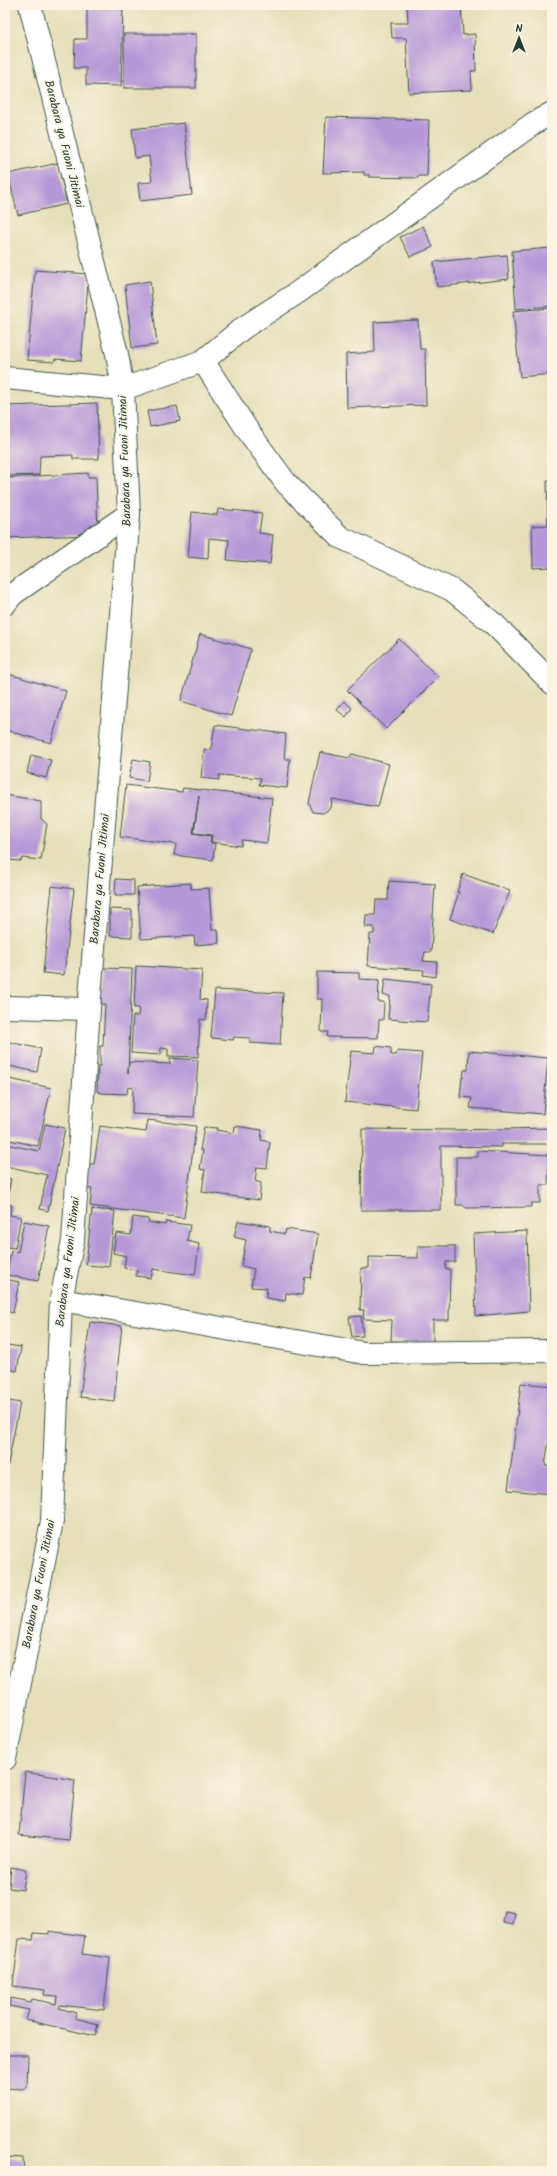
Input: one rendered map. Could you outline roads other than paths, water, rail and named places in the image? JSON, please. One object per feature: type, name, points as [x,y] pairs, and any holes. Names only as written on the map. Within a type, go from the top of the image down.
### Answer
[{"type":"street","name":"Barabara ya Fuoni Jitimai","points":[[5,1759],[52,1521],[61,1300],[73,1240],[89,1009],[129,514],[123,389],[117,354],[30,5]]},
{"type":"street","points":[[5,378],[123,389],[203,361],[243,328],[297,294],[398,219],[534,123],[552,113]]},
{"type":"street","points":[[203,361],[248,430],[286,484],[340,537],[452,590],[494,624],[552,683]]},
{"type":"street","points":[[5,604],[13,594],[129,514]]},
{"type":"street","points":[[5,1007],[89,1009]]},
{"type":"street","points":[[61,1300],[364,1353],[552,1350]]}]
